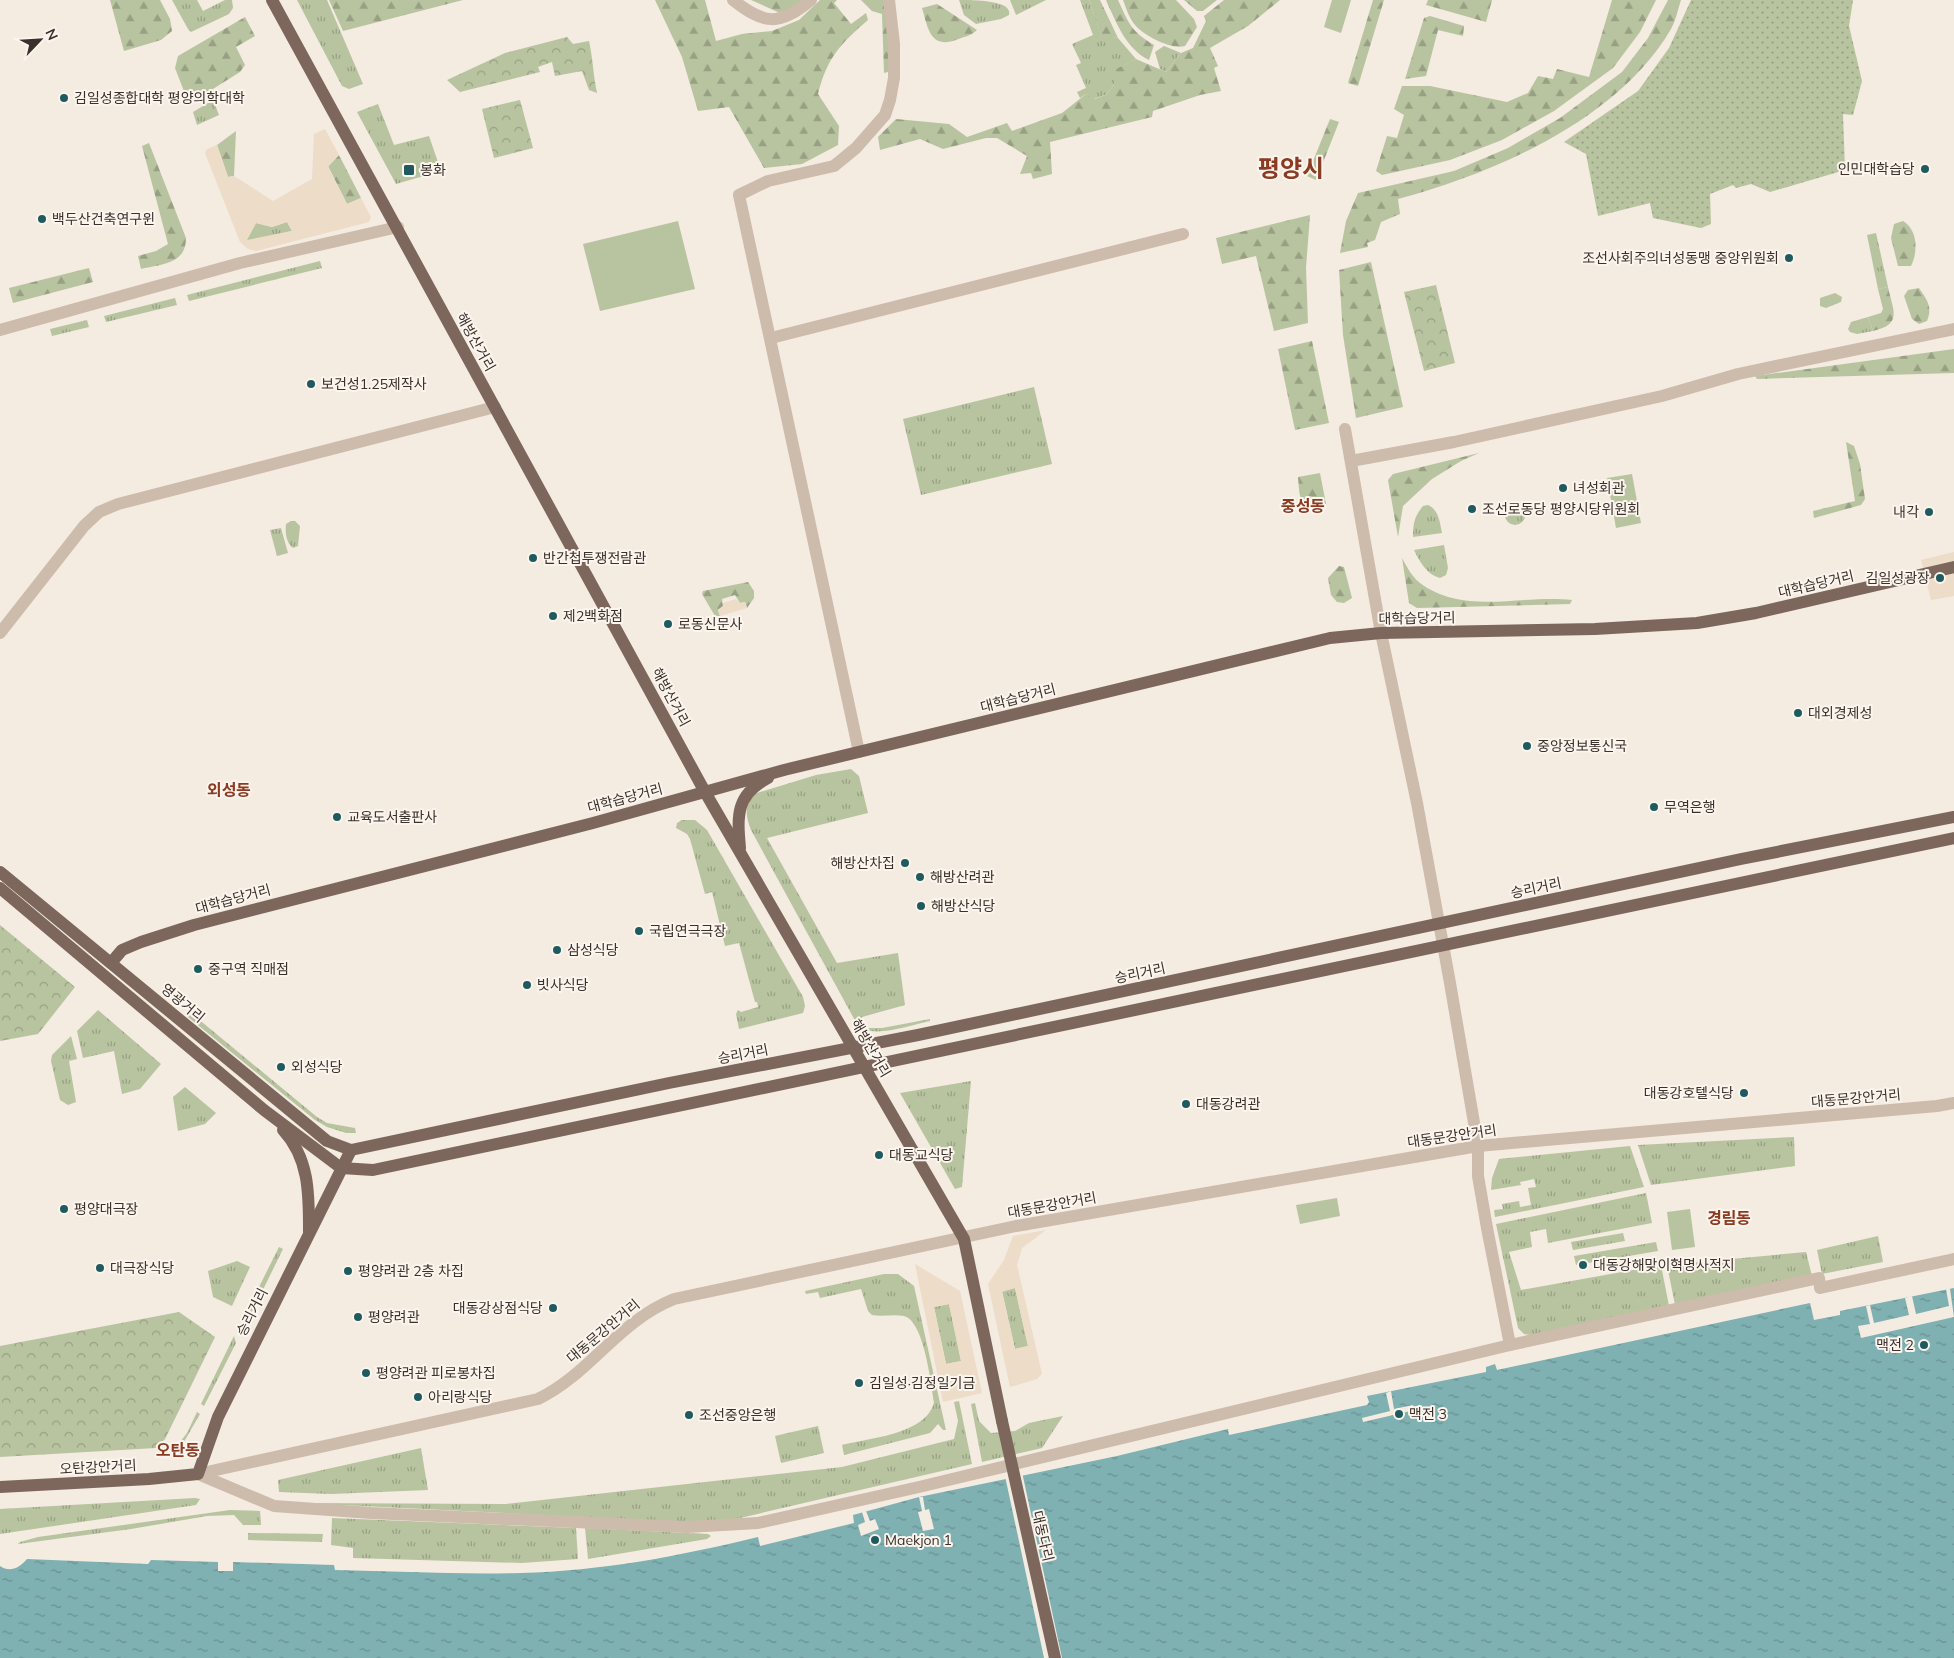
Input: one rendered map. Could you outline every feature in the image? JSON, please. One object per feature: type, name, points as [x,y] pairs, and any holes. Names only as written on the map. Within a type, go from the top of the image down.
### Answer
[{"type":"main road","name":"해방산거리","points":[[272,0],[705,792],[964,1239],[1002,1421]]},
{"type":"main road","name":"대학습당거리","points":[[111,963],[122,950],[128,947],[194,925],[784,770],[1330,638],[1381,633],[1595,628],[1697,623],[1756,613],[1954,567]]},
{"type":"main road","points":[[741,853],[737,820],[744,796],[758,784],[784,770]]},
{"type":"main road","name":"승리거리","points":[[198,1474],[218,1417],[258,1333],[308,1238],[351,1150],[669,1083],[853,1048],[1439,925],[1732,861],[1954,817]]},
{"type":"main road","points":[[341,1168],[373,1170],[401,1165],[1954,838]]},
{"type":"main road","name":"영광거리","points":[[0,872],[327,1142],[351,1150]]},
{"type":"main road","name":"영광거리","points":[[0,888],[264,1110],[341,1168]]},
{"type":"main road","points":[[264,1110],[289,1136],[306,1170],[309,1196],[308,1238]]},
{"type":"main road","name":"대동다리","points":[[1002,1421],[1054,1658]]},
{"type":"main road","name":"오탄강안거리","points":[[0,1487],[148,1480],[198,1474]]},
{"type":"street","points":[[733,0],[761,18],[774,20],[792,14],[811,0]]},
{"type":"street","points":[[859,752],[739,196],[768,181],[834,166],[850,154],[885,114],[894,78],[894,44],[889,0]]},
{"type":"street","points":[[0,330],[240,264],[398,228]]},
{"type":"street","points":[[770,338],[1184,234]]},
{"type":"street","points":[[1351,461],[1473,438],[1662,396],[1738,374],[1954,329]]},
{"type":"street","points":[[0,633],[84,526],[99,512],[118,504],[495,408]]},
{"type":"street","points":[[1345,429],[1381,633],[1443,946],[1478,1146],[1478,1176],[1510,1345]]},
{"type":"street","name":"대동문강안거리","points":[[198,1474],[538,1399],[559,1388],[635,1320],[656,1306],[674,1299],[964,1239],[1016,1226],[1478,1146],[1954,1103]]},
{"type":"street","points":[[198,1474],[274,1506],[371,1513],[687,1527],[758,1523],[919,1487],[1510,1345],[1819,1278],[1820,1288],[1954,1259]]},
{"type":"green space","points":[[110,0],[160,0],[170,19],[172,31],[161,40],[124,51]]},
{"type":"green space","points":[[172,0],[197,0],[203,11],[225,0],[232,0],[233,8],[229,14],[191,32]]},
{"type":"green space","points":[[297,0],[327,0],[363,84],[349,89],[342,86]]},
{"type":"green space","points":[[329,0],[463,0],[343,31]]},
{"type":"green space","points":[[655,0],[705,0],[716,41],[742,34],[772,31],[799,20],[820,0],[837,0],[834,3],[851,24],[866,13],[868,20],[842,44],[830,61],[818,94],[839,126],[838,145],[802,164],[764,168],[729,107],[698,111],[682,57]]},
{"type":"green space","points":[[751,0],[803,0],[796,7],[780,13]]},
{"type":"green space","points":[[861,0],[885,0],[890,42],[888,72],[884,73],[882,14],[872,11]]},
{"type":"green space","points":[[959,0],[999,4],[1009,10],[1009,15],[1001,19],[976,24],[964,15]]},
{"type":"green space","points":[[1010,0],[1046,0],[1016,15]]},
{"type":"green space","points":[[1080,0],[1089,0],[1101,35],[1118,38],[1136,59],[1115,70],[1115,83],[1107,94],[1094,99],[1086,94],[1080,98],[1077,92],[1086,88],[1076,65],[1081,63],[1072,44],[1093,35]]},
{"type":"green space","points":[[1089,0],[1100,0],[1118,38],[1101,36]]},
{"type":"green space","points":[[1106,0],[1118,0],[1135,31],[1154,45],[1149,60],[1128,42]]},
{"type":"green space","points":[[1123,0],[1176,0],[1194,19],[1197,27],[1185,46],[1179,47],[1166,44],[1151,38],[1135,25],[1129,16]]},
{"type":"green space","points":[[1184,0],[1217,0],[1203,11],[1197,11]]},
{"type":"green space","points":[[1224,0],[1280,0],[1248,26],[1210,48],[1218,66],[1214,68],[1221,91],[1200,95],[1153,111],[1152,117],[1050,142],[1052,174],[1033,179],[1031,173],[1020,174],[1027,156],[997,138],[986,138],[943,149],[920,139],[880,150],[878,137],[896,119],[949,124],[967,137],[1007,123],[1012,131],[1062,113],[1086,94],[1095,99],[1107,94],[1115,83],[1114,70],[1136,59],[1166,72],[1181,53],[1193,48],[1206,21],[1204,16]]},
{"type":"green space","points":[[1332,0],[1351,0],[1341,33],[1324,27]]},
{"type":"green space","points":[[1373,0],[1384,0],[1358,86],[1348,83]]},
{"type":"green space","points":[[1428,0],[1492,0],[1486,22],[1426,5]]},
{"type":"green space","points":[[1612,0],[1656,0],[1640,32],[1613,68],[1554,111],[1502,140],[1450,160],[1382,175],[1376,171],[1387,136],[1397,138],[1404,115],[1394,109],[1402,86],[1430,86],[1507,102],[1528,93],[1538,76],[1553,79],[1557,69],[1589,77]]},
{"type":"green space","points":[[1668,0],[1681,0],[1671,29],[1648,61],[1620,90],[1587,116],[1513,158],[1435,188],[1398,199],[1400,214],[1381,222],[1375,240],[1367,243],[1368,247],[1340,253],[1346,221],[1358,193],[1454,171],[1508,148],[1560,118],[1622,72],[1648,38]]},
{"type":"green space","points":[[1691,0],[1853,0],[1849,26],[1862,81],[1853,115],[1843,114],[1845,170],[1770,192],[1751,184],[1736,188],[1733,185],[1710,194],[1711,224],[1701,228],[1653,218],[1650,203],[1598,216],[1586,154],[1564,142],[1638,91],[1669,48]]},
{"type":"green space","points":[[937,4],[977,30],[967,36],[947,42],[935,39],[929,29],[922,8]]},
{"type":"green space","points":[[1430,16],[1464,26],[1463,36],[1438,30],[1426,76],[1405,79],[1424,18]]},
{"type":"green space","points":[[245,17],[255,36],[236,47],[245,65],[240,72],[189,104],[175,68],[178,56]]},
{"type":"green space","points":[[567,37],[573,44],[589,41],[597,93],[589,90],[582,71],[555,76],[552,62],[538,67],[540,72],[460,92],[447,80],[505,53]]},
{"type":"green space","points":[[1164,46],[1181,53],[1166,72],[1160,69],[1155,52]]},
{"type":"green space","points":[[213,100],[219,115],[197,125],[193,112]]},
{"type":"green space","points":[[520,100],[533,148],[494,158],[482,109]]},
{"type":"green space","points":[[378,104],[394,145],[429,136],[441,171],[396,184],[357,112]]},
{"type":"green space","points":[[1330,119],[1339,122],[1316,180],[1307,176]]},
{"type":"green space","points":[[236,131],[234,176],[228,177],[217,145]]},
{"type":"green space","points":[[149,143],[186,238],[185,247],[177,258],[164,264],[141,269],[138,256],[156,251],[168,244],[142,146]]},
{"type":"green space","points":[[339,155],[361,198],[347,204],[328,166]]},
{"type":"green space","points":[[1310,215],[1306,268],[1308,323],[1274,331],[1256,256],[1222,264],[1216,238]]},
{"type":"green space","points":[[678,221],[695,289],[600,311],[583,244]]},
{"type":"green space","points":[[1903,221],[1912,230],[1914,236],[1916,248],[1911,266],[1898,266],[1891,238],[1894,224]]},
{"type":"green space","points":[[287,222],[292,231],[246,241],[256,223],[272,227]]},
{"type":"green space","points":[[1876,233],[1888,287],[1878,289],[1867,235]]},
{"type":"green space","points":[[320,261],[322,268],[189,301],[187,295]]},
{"type":"green space","points":[[1371,262],[1403,407],[1356,418],[1343,335],[1339,270]]},
{"type":"green space","points":[[89,268],[93,282],[13,303],[9,288]]},
{"type":"green space","points":[[1436,285],[1455,363],[1424,371],[1404,292]]},
{"type":"green space","points":[[1888,287],[1894,315],[1889,325],[1873,331],[1868,317],[1881,313],[1883,309],[1878,289]]},
{"type":"green space","points":[[1919,288],[1927,300],[1929,316],[1927,321],[1919,324],[1912,319],[1904,296],[1908,290]]},
{"type":"green space","points":[[1835,293],[1842,297],[1841,302],[1826,308],[1820,306],[1820,298]]},
{"type":"green space","points":[[175,298],[177,305],[106,322],[104,316]]},
{"type":"green space","points":[[1868,317],[1873,331],[1857,334],[1850,332],[1848,329],[1851,322]]},
{"type":"green space","points":[[87,320],[89,327],[52,336],[50,329]]},
{"type":"green space","points":[[1312,341],[1329,423],[1295,430],[1278,349]]},
{"type":"green space","points":[[1954,349],[1954,373],[1757,379],[1755,376]]},
{"type":"green space","points":[[1034,387],[1052,464],[921,495],[903,419]]},
{"type":"green space","points":[[1846,442],[1854,446],[1860,464],[1865,499],[1861,505],[1814,518],[1813,511],[1855,501]]},
{"type":"green space","points":[[1479,453],[1461,461],[1432,479],[1403,506],[1398,537],[1388,480],[1393,474]]},
{"type":"green space","points":[[1320,473],[1326,504],[1306,504],[1299,492],[1298,477]]},
{"type":"green space","points":[[1632,474],[1641,523],[1616,528],[1607,478]]},
{"type":"green space","points":[[1428,505],[1437,513],[1442,533],[1413,537],[1416,517],[1423,506]]},
{"type":"green space","points":[[1515,505],[1522,508],[1525,515],[1522,522],[1515,525],[1508,522],[1505,515],[1508,508]]},
{"type":"green space","points":[[295,521],[300,526],[298,546],[293,548],[287,540],[286,534],[286,524]]},
{"type":"green space","points":[[281,528],[288,553],[277,556],[270,530]]},
{"type":"green space","points":[[1444,545],[1448,568],[1446,575],[1440,578],[1427,571],[1414,550]]},
{"type":"green space","points":[[1402,558],[1412,575],[1420,583],[1437,593],[1455,599],[1494,602],[1572,600],[1570,604],[1417,608],[1409,603]]},
{"type":"green space","points":[[1339,566],[1344,567],[1352,598],[1344,603],[1337,602],[1331,595],[1328,578]]},
{"type":"green space","points":[[748,582],[754,591],[754,598],[747,608],[745,602],[740,603],[735,595],[722,599],[723,606],[718,610],[720,616],[715,616],[702,594],[703,591]]},
{"type":"green space","points":[[851,769],[859,776],[868,813],[767,838],[837,963],[898,953],[905,1005],[862,1017],[864,1028],[882,1028],[930,1019],[930,1021],[892,1030],[873,1031],[865,1030],[858,1026],[751,830],[747,815],[750,801],[757,793],[816,775]]},
{"type":"green space","points":[[682,820],[695,820],[707,830],[803,997],[805,1006],[803,1013],[739,1029],[736,1014],[738,1010],[741,1012],[758,1007],[757,1002],[755,1002],[739,943],[725,946],[712,892],[705,894],[690,839],[687,834],[676,828],[677,823]]},
{"type":"green space","points":[[0,925],[75,987],[38,1034],[0,1041]]},
{"type":"green space","points":[[98,1010],[161,1064],[140,1089],[122,1094],[114,1051],[83,1058],[77,1031]]},
{"type":"green space","points":[[191,1013],[317,1117],[327,1123],[355,1128],[356,1133],[346,1133],[327,1127],[315,1120],[188,1017]]},
{"type":"green space","points":[[71,1036],[77,1059],[69,1061],[76,1102],[68,1105],[60,1100],[51,1061],[52,1055]]},
{"type":"green space","points":[[971,1081],[962,1187],[955,1189],[900,1093]]},
{"type":"green space","points":[[185,1087],[216,1113],[205,1124],[178,1131],[173,1097]]},
{"type":"green space","points":[[1794,1137],[1795,1166],[1651,1185],[1638,1145]]},
{"type":"green space","points":[[1630,1146],[1644,1187],[1495,1217],[1494,1210],[1503,1209],[1502,1204],[1519,1201],[1520,1207],[1531,1205],[1528,1188],[1536,1187],[1534,1179],[1520,1182],[1521,1185],[1491,1190],[1492,1178],[1499,1159]]},
{"type":"green space","points":[[1646,1193],[1652,1223],[1548,1243],[1546,1229],[1530,1232],[1532,1247],[1509,1252],[1521,1290],[1661,1265],[1669,1306],[1531,1335],[1524,1334],[1518,1328],[1496,1224]]},
{"type":"green space","points":[[1337,1198],[1340,1216],[1300,1224],[1296,1205]]},
{"type":"green space","points":[[1690,1209],[1695,1247],[1672,1250],[1667,1212]]},
{"type":"green space","points":[[1623,1233],[1625,1241],[1573,1250],[1571,1242]]},
{"type":"green space","points":[[1878,1236],[1883,1262],[1822,1274],[1817,1250]]},
{"type":"green space","points":[[1656,1242],[1658,1251],[1576,1265],[1574,1256]]},
{"type":"green space","points":[[279,1247],[283,1249],[251,1314],[243,1319]]},
{"type":"green space","points":[[1806,1252],[1812,1276],[1675,1305],[1667,1265]]},
{"type":"green space","points":[[1654,1258],[1655,1262],[1625,1267],[1624,1263]]},
{"type":"green space","points":[[237,1261],[250,1267],[232,1306],[213,1297],[208,1271]]},
{"type":"green space","points":[[884,1274],[898,1274],[914,1286],[946,1430],[943,1430],[938,1424],[930,1433],[844,1455],[842,1445],[896,1433],[921,1421],[929,1413],[934,1402],[925,1354],[917,1329],[911,1320],[904,1316],[872,1315],[868,1311],[861,1289],[820,1298],[818,1292],[806,1294],[805,1291]]},
{"type":"green space","points":[[1015,1288],[1028,1346],[1015,1349],[1002,1291]]},
{"type":"green space","points":[[949,1304],[961,1361],[946,1364],[934,1307]]},
{"type":"green space","points":[[179,1312],[215,1337],[165,1439],[156,1448],[0,1457],[0,1346]]},
{"type":"green space","points":[[234,1336],[236,1343],[204,1406],[201,1404]]},
{"type":"green space","points":[[959,1401],[972,1464],[727,1521],[685,1522],[300,1503],[506,1504],[842,1467],[954,1439],[958,1421],[954,1402]]},
{"type":"green space","points":[[975,1403],[979,1421],[991,1433],[1015,1431],[1029,1423],[1063,1416],[1042,1448],[982,1462],[971,1404]]},
{"type":"green space","points":[[197,1412],[200,1414],[181,1447],[177,1446],[187,1433]]},
{"type":"green space","points":[[818,1426],[824,1453],[781,1463],[775,1436]]},
{"type":"green space","points":[[421,1448],[428,1490],[331,1494],[279,1492],[278,1480]]},
{"type":"green space","points":[[200,1499],[196,1505],[0,1534],[0,1509]]},
{"type":"green space","points":[[230,1510],[260,1511],[261,1525],[243,1525],[234,1515],[207,1516],[131,1529],[18,1544],[38,1537]]},
{"type":"green space","points":[[332,1518],[576,1528],[578,1559],[522,1563],[353,1558],[353,1548],[331,1545]]},
{"type":"green space","points":[[585,1528],[708,1534],[711,1536],[707,1539],[588,1559]]},
{"type":"green space","points":[[248,1533],[323,1534],[322,1542],[248,1540]]},
{"type":"shaded area","points":[[325,129],[339,155],[328,167],[347,204],[361,198],[371,217],[369,222],[256,251],[248,249],[240,242],[205,153],[207,149],[217,145],[228,177],[234,176],[273,201],[312,179],[314,134]],"holes":[[[287,222],[292,231],[247,240],[256,223],[272,227]]]},
{"type":"shaded area","name":"김일성광장","points":[[1954,552],[1954,596],[1931,600],[1921,560]]},
{"type":"shaded area","points":[[736,599],[740,603],[745,602],[747,608],[720,616],[718,610],[723,606],[723,603]]},
{"type":"shaded area","points":[[1046,1230],[1022,1248],[1017,1265],[1042,1374],[1037,1379],[1010,1387],[988,1284],[1004,1260],[1013,1236]],"holes":[[[1015,1288],[1028,1346],[1015,1349],[1002,1292]]]},
{"type":"shaded area","points":[[915,1264],[960,1291],[982,1393],[943,1402]],"holes":[[[949,1304],[961,1361],[946,1364],[934,1307]]]},
{"type":"water","points":[[1954,1288],[1954,1658],[0,1658],[0,1566],[14,1569],[27,1559],[148,1564],[151,1560],[218,1562],[218,1571],[233,1571],[233,1562],[334,1565],[335,1570],[498,1573],[551,1572],[611,1566],[670,1556],[758,1537],[760,1546],[854,1523],[853,1515],[919,1497],[1117,1456],[1228,1429],[1229,1435],[1367,1405],[1369,1402],[1367,1396],[1486,1372],[1486,1367],[1495,1364],[1497,1370],[1810,1303],[1814,1320],[1840,1315],[1840,1311]]},
{"type":"pier","points":[[1946,1289],[1950,1289],[1954,1317],[1861,1338],[1858,1326],[1870,1324],[1866,1306],[1870,1305],[1874,1323],[1909,1315],[1905,1298],[1912,1296],[1916,1314],[1949,1306]]},
{"type":"pier","points":[[1391,1391],[1394,1409],[1413,1405],[1415,1410],[1363,1422],[1362,1418],[1390,1411],[1386,1393]]},
{"type":"pier","points":[[1022,1472],[1062,1658],[1044,1658],[1005,1476]]},
{"type":"pier","points":[[919,1497],[923,1497],[925,1510],[929,1509],[934,1529],[923,1531],[918,1512],[922,1511]]},
{"type":"pier","points":[[866,1511],[870,1521],[875,1519],[879,1529],[861,1536],[858,1525],[865,1522],[862,1512]]},
{"type":"place","name":"김일성종합대학 평양의학대학","points":[[64,98]]},
{"type":"place","name":"인민대학습당","points":[[1925,169]]},
{"type":"place","name":"봉화","points":[[409,170]]},
{"type":"place","name":"백두산건축연구윈","points":[[42,219]]},
{"type":"place","name":"조선사회주의녀성동맹 중앙위원회","points":[[1789,258]]},
{"type":"place","name":"보건성1.25제작사","points":[[311,384]]},
{"type":"place","name":"녀성회관","points":[[1563,488]]},
{"type":"place","name":"조선로동당 평양시당위원회","points":[[1472,509]]},
{"type":"place","name":"내각","points":[[1929,512]]},
{"type":"place","name":"반간첩투쟁전람관","points":[[533,558]]},
{"type":"place","name":"김일성광장","points":[[1940,578]]},
{"type":"place","name":"제2백화점","points":[[553,616]]},
{"type":"place","name":"로동신문사","points":[[668,624]]},
{"type":"place","name":"대외경제성","points":[[1798,713]]},
{"type":"place","name":"중앙정보통신국","points":[[1527,746]]},
{"type":"place","name":"무역은행","points":[[1654,807]]},
{"type":"place","name":"교육도서출판사","points":[[337,817]]},
{"type":"place","name":"해방산차집","points":[[905,863]]},
{"type":"place","name":"해방산려관","points":[[920,877]]},
{"type":"place","name":"해방산식당","points":[[921,906]]},
{"type":"place","name":"국립연극극장","points":[[639,931]]},
{"type":"place","name":"삼성식당","points":[[557,950]]},
{"type":"place","name":"중구역 직매점","points":[[198,969]]},
{"type":"place","name":"빗사식당","points":[[527,985]]},
{"type":"place","name":"외성식당","points":[[281,1067]]},
{"type":"place","name":"대동강호텔식당","points":[[1744,1093]]},
{"type":"place","name":"대동강려관","points":[[1186,1104]]},
{"type":"place","name":"대동교식당","points":[[879,1155]]},
{"type":"place","name":"평양대극장","points":[[64,1209]]},
{"type":"place","name":"대동강해맞이혁명사적지","points":[[1583,1265]]},
{"type":"place","name":"대극장식당","points":[[100,1268]]},
{"type":"place","name":"평양려관 2층 차집","points":[[348,1271]]},
{"type":"place","name":"대동강상점식당","points":[[553,1308]]},
{"type":"place","name":"평양려관","points":[[358,1317]]},
{"type":"place","name":"맥전 2","points":[[1924,1345]]},
{"type":"place","name":"평양려관 피로봉차집","points":[[366,1373]]},
{"type":"place","name":"김일성·김정일기금","points":[[859,1383]]},
{"type":"place","name":"아리랑식당","points":[[418,1397]]},
{"type":"place","name":"맥전 3","points":[[1399,1414]]},
{"type":"place","name":"조선중앙은행","points":[[689,1415]]},
{"type":"place","name":"Maekjon 1","points":[[875,1540]]},
{"type":"district","name":"평양시","points":[[1291,169]]},
{"type":"district","name":"중성동","points":[[1303,506]]},
{"type":"district","name":"외성동","points":[[229,790]]},
{"type":"district","name":"경림동","points":[[1729,1218]]},
{"type":"district","name":"오탄동","points":[[178,1450]]}]
